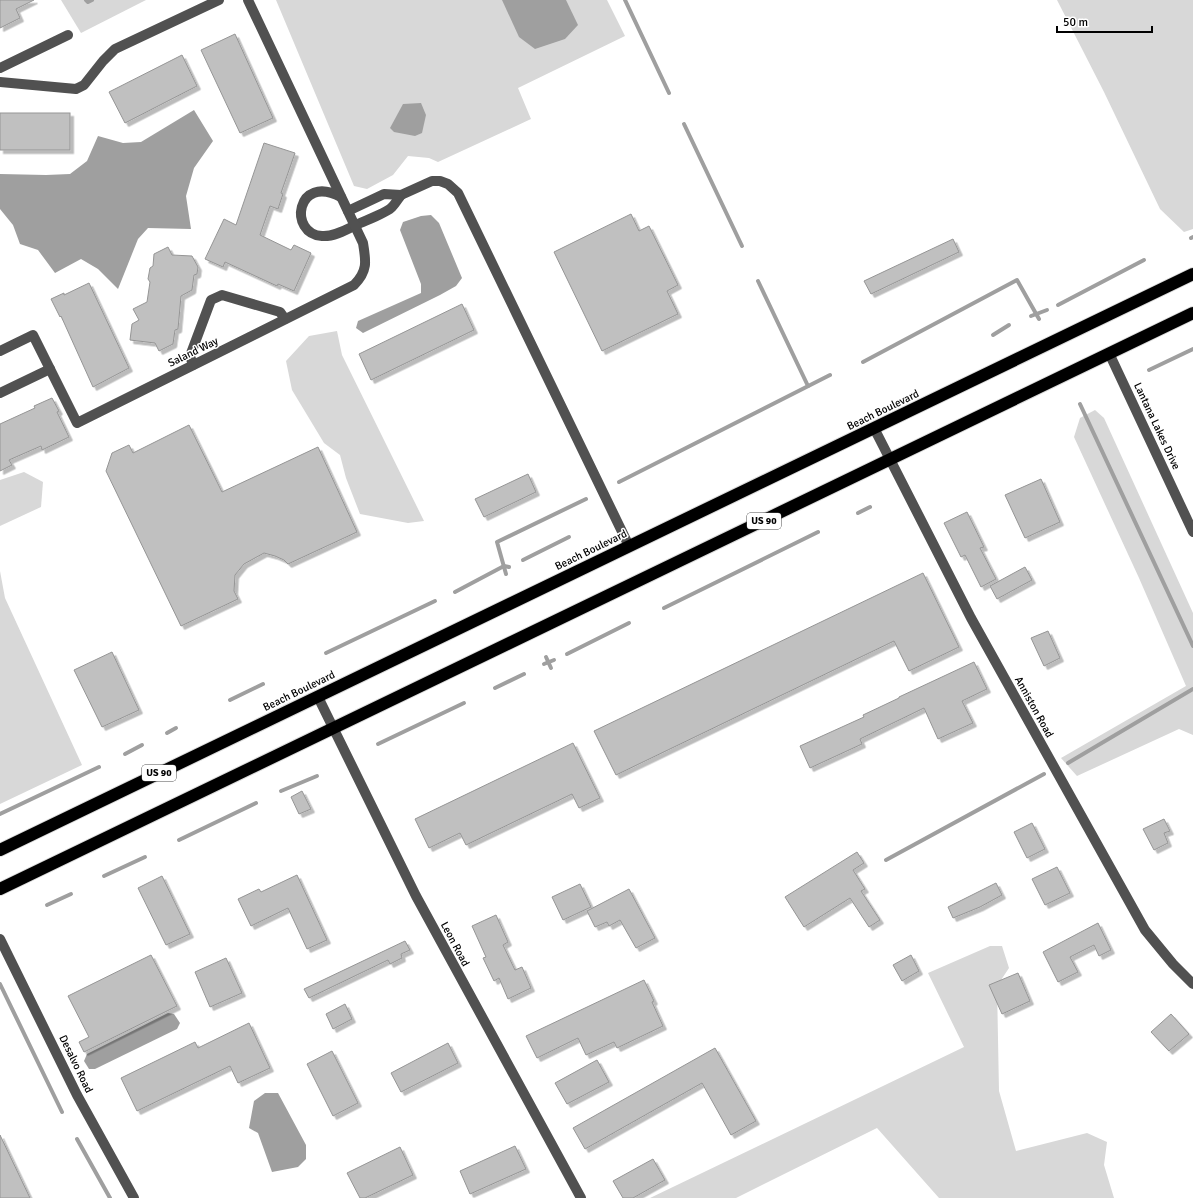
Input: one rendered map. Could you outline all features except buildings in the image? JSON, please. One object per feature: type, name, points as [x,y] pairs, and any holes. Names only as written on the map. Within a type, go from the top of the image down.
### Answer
[{"type":"highway","name":"Beach Boulevard","points":[[0,850],[1193,274]]},
{"type":"highway","name":"US 90","points":[[0,889],[1193,313]]},
{"type":"street","points":[[0,82],[76,89],[84,85],[103,61],[115,49],[219,0]]},
{"type":"street","name":"Saland Way","points":[[0,351],[33,334],[77,423],[354,285],[362,277],[365,269],[365,250],[363,243],[248,0]]},
{"type":"street","points":[[0,68],[68,35]]},
{"type":"street","points":[[348,211],[384,194],[401,195],[432,182],[440,181],[448,184],[458,193],[629,546]]},
{"type":"street","points":[[341,197],[326,191],[318,191],[310,194],[301,207],[300,215],[302,223],[307,230],[313,234],[321,236],[337,234],[391,208],[401,195]]},
{"type":"street","points":[[193,365],[190,356],[211,300],[222,295],[280,312],[285,319]]},
{"type":"street","name":"Lantana Lakes Drive","points":[[1109,353],[1193,532]]},
{"type":"street","points":[[0,393],[50,368]]},
{"type":"street","name":"Anniston Road","points":[[874,428],[971,618],[1144,930],[1173,964],[1193,984]]},
{"type":"street","name":"Leon Road","points":[[318,696],[416,896],[581,1198]]},
{"type":"street","name":"Desalvo Road","points":[[0,939],[77,1095],[134,1198]]},
{"type":"shaded area","points":[[61,0],[146,0],[81,33]]},
{"type":"shaded area","points":[[276,0],[607,0],[625,36],[518,88],[531,119],[438,162],[429,158],[408,156],[393,175],[367,189],[354,186]]},
{"type":"shaded area","points":[[502,0],[566,0],[578,25],[565,39],[535,49],[519,37]]},
{"type":"shaded area","points":[[1057,0],[1193,0],[1193,229],[1184,232],[1160,209],[1104,92]]},
{"type":"shaded area","points":[[421,103],[426,115],[422,133],[415,136],[394,132],[390,128],[403,104]]},
{"type":"shaded area","points":[[194,110],[213,141],[194,168],[186,196],[191,229],[148,228],[138,239],[118,289],[98,269],[81,259],[55,273],[38,250],[20,244],[13,225],[0,209],[0,174],[70,174],[87,161],[98,136],[123,143],[141,142]]},
{"type":"shaded area","points":[[431,215],[439,223],[462,278],[456,286],[440,295],[363,333],[356,328],[358,321],[421,293],[421,284],[400,230],[403,222],[421,216]]},
{"type":"shaded area","points":[[337,331],[342,355],[424,521],[408,523],[360,514],[346,478],[340,455],[324,443],[292,390],[286,361],[309,336]]},
{"type":"shaded area","points":[[1095,410],[1104,418],[1193,613],[1193,735],[1179,729],[1077,776],[1061,758],[1186,686],[1139,578],[1074,437],[1080,418]]},
{"type":"shaded area","points":[[24,472],[43,482],[41,507],[0,526],[0,480]]},
{"type":"shaded area","points":[[0,571],[5,598],[82,765],[0,804]]},
{"type":"shaded area","points":[[990,946],[1002,946],[1009,968],[997,986],[999,1091],[1016,1151],[1087,1133],[1107,1142],[1104,1165],[1114,1198],[939,1198],[877,1128],[736,1198],[650,1198],[964,1047],[928,973]]},
{"type":"shaded area","points":[[168,1013],[174,1014],[180,1023],[177,1029],[95,1069],[89,1069],[84,1061],[87,1054]]},
{"type":"shaded area","points":[[265,1093],[278,1093],[306,1145],[306,1159],[298,1167],[272,1172],[258,1133],[249,1128],[254,1101]]},
{"type":"waterway","points":[[86,0],[88,2],[92,0]]},
{"type":"waterway","points":[[625,0],[669,93]]},
{"type":"waterway","points":[[684,124],[742,246]]},
{"type":"waterway","points":[[1058,305],[1144,260]]},
{"type":"waterway","points":[[863,362],[1017,280],[1039,319]]},
{"type":"waterway","points":[[758,281],[808,386]]},
{"type":"waterway","points":[[1031,316],[1047,310]]},
{"type":"waterway","points":[[993,335],[1009,325]]},
{"type":"waterway","points":[[1149,370],[1193,349]]},
{"type":"waterway","points":[[619,482],[830,375]]},
{"type":"waterway","points":[[1080,404],[1193,646]]},
{"type":"waterway","points":[[506,574],[497,542],[586,499]]},
{"type":"waterway","points":[[858,513],[870,507]]},
{"type":"waterway","points":[[664,608],[818,532]]},
{"type":"waterway","points":[[523,560],[569,537]]},
{"type":"waterway","points":[[455,592],[504,566],[509,567]]},
{"type":"waterway","points":[[326,653],[435,601]]},
{"type":"waterway","points":[[567,654],[629,623]]},
{"type":"waterway","points":[[546,657],[551,668]]},
{"type":"waterway","points":[[544,664],[554,660]]},
{"type":"waterway","points":[[495,688],[524,674]]},
{"type":"waterway","points":[[230,700],[263,684]]},
{"type":"waterway","points":[[1068,763],[1193,689]]},
{"type":"waterway","points":[[378,744],[464,703]]},
{"type":"waterway","points":[[167,733],[176,728]]},
{"type":"waterway","points":[[125,754],[142,745]]},
{"type":"waterway","points":[[0,814],[99,767]]},
{"type":"waterway","points":[[886,860],[1044,774]]},
{"type":"waterway","points":[[281,791],[317,776]]},
{"type":"waterway","points":[[179,840],[256,803]]},
{"type":"waterway","points":[[104,876],[145,857]]},
{"type":"waterway","points":[[47,905],[71,894]]},
{"type":"waterway","points":[[0,984],[62,1112]]},
{"type":"waterway","points":[[77,1139],[110,1198]]}]
